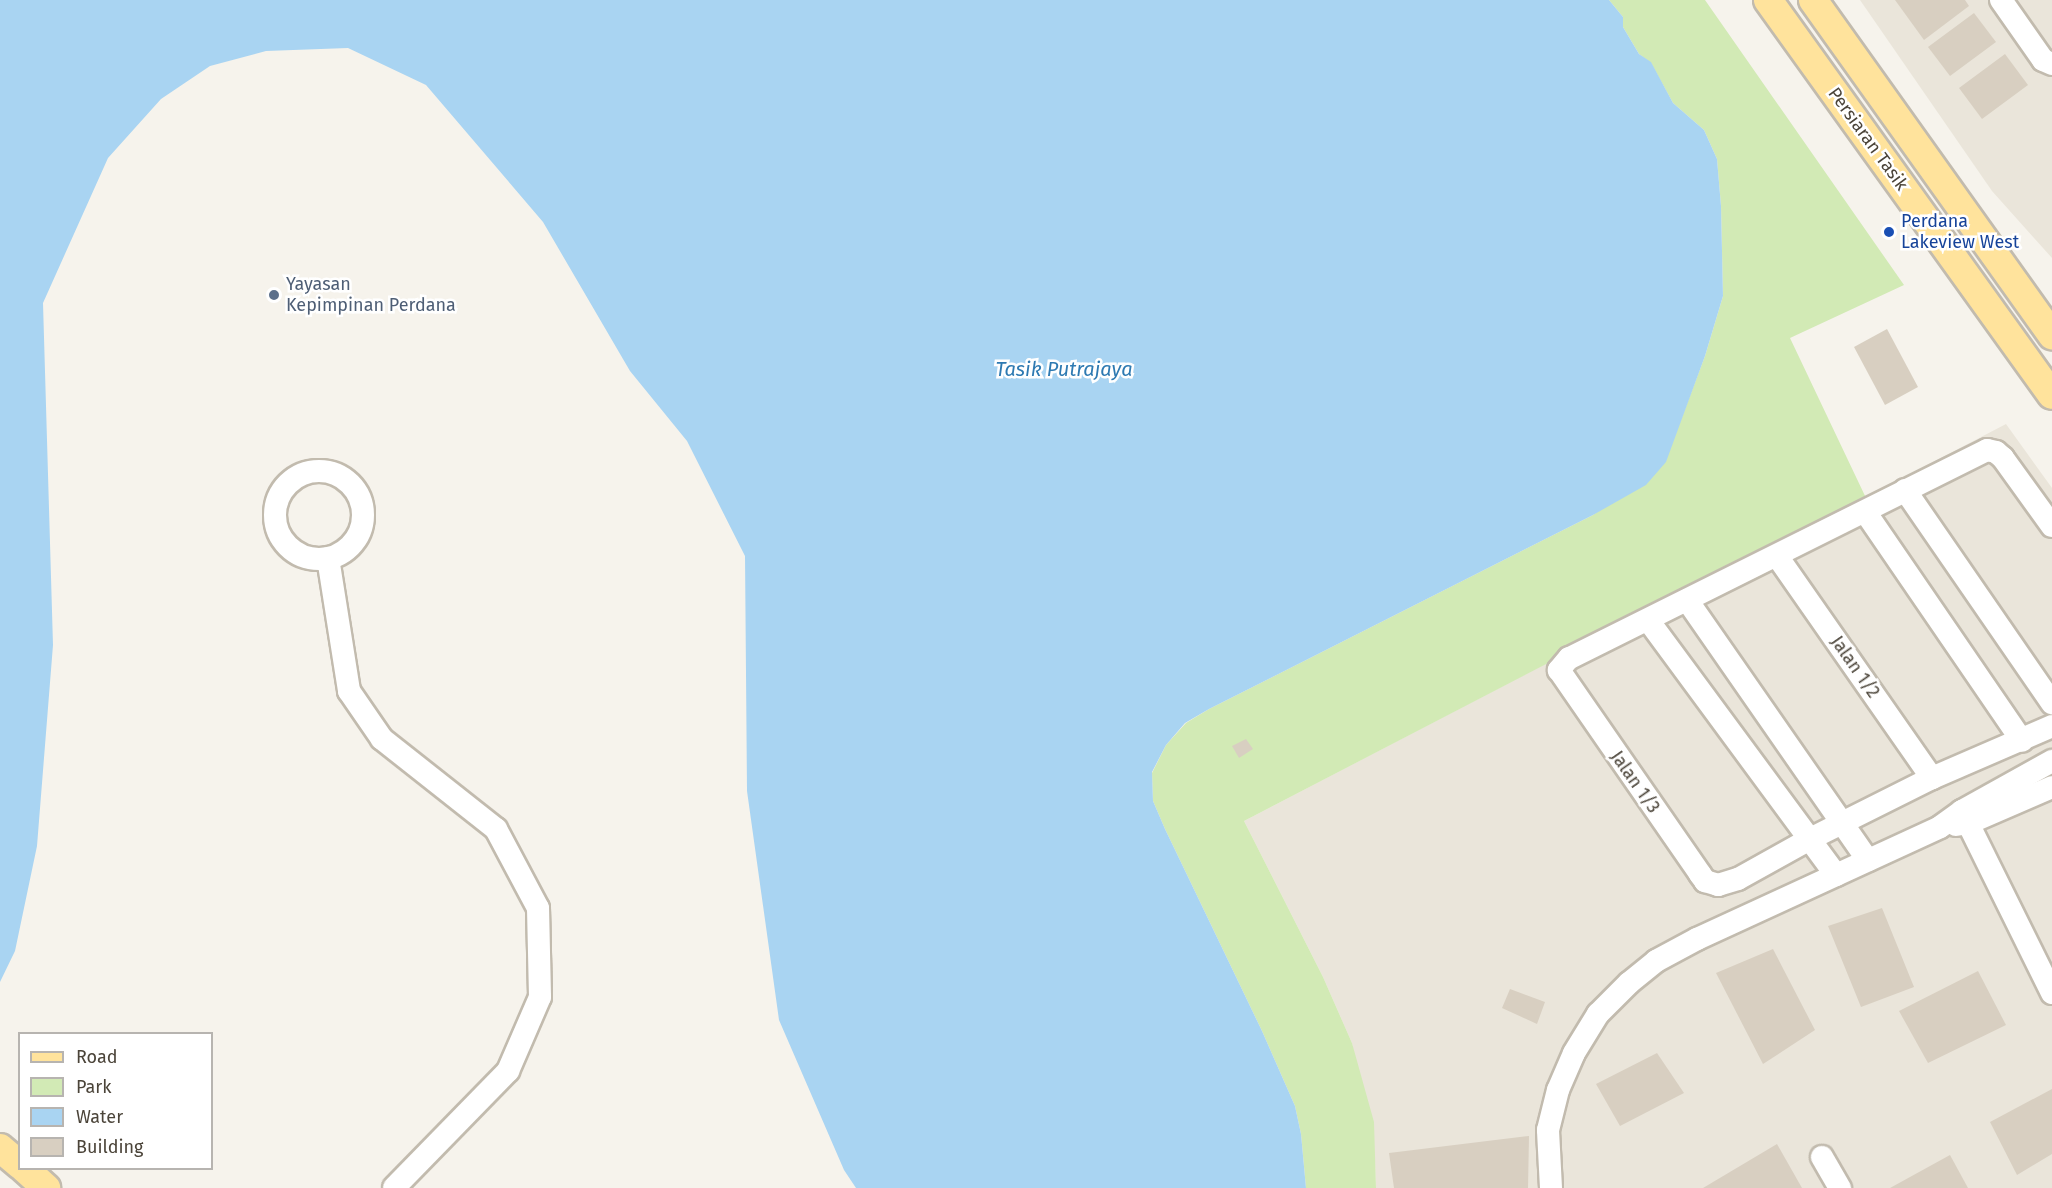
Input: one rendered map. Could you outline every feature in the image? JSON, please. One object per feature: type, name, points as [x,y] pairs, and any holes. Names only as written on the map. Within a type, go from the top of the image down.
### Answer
[{"type":"main road","name":"Persiaran Tasik","points":[[1813,0],[2052,335]]},
{"type":"main road","name":"Persiaran Tasik","points":[[1770,1],[2052,395]]},
{"type":"main road","points":[[0,1148],[18,1163]]},
{"type":"main road","points":[[26,1170],[46,1188]]},
{"type":"street","points":[[2001,0],[2038,53],[2052,64]]},
{"type":"street","points":[[1836,875],[1648,620],[1866,513],[1905,490],[1987,450],[1996,452],[2003,458],[2052,526]]},
{"type":"street","points":[[1905,490],[2052,703]]},
{"type":"street","points":[[1866,513],[2022,741]]},
{"type":"street","name":"Jalan 1/2","points":[[1777,556],[1932,778]]},
{"type":"street","points":[[328,558],[349,691],[382,739],[496,829],[538,908],[540,997],[508,1071],[394,1188]]},
{"type":"street","points":[[1687,600],[1868,860]]},
{"type":"street","name":"Jalan 1/3","points":[[1648,620],[1569,658],[1559,670],[1700,874],[1712,885],[1728,884],[1810,839]]},
{"type":"street","points":[[1810,839],[1932,778],[2022,741],[2052,726]]},
{"type":"street","points":[[1551,1188],[1548,1130],[1558,1090],[1574,1053],[1598,1014],[1629,983],[1656,961],[1697,939],[1966,817],[2012,793],[2052,761]]},
{"type":"street","points":[[2012,793],[2052,787]]},
{"type":"street","points":[[1966,817],[2052,993]]},
{"type":"street","points":[[1822,1157],[1840,1188]]},
{"type":"shaded area","name":"Perdana Lakeview West","points":[[1860,0],[2052,0],[2052,258],[1992,191]]},
{"type":"shaded area","points":[[2006,424],[2052,488],[2052,1188],[1376,1188],[1375,1161],[1352,1043],[1323,977],[1244,821]]},
{"type":"green space","points":[[1609,0],[1705,0],[1904,285],[1790,338],[1866,498],[1244,821],[1323,977],[1352,1043],[1374,1122],[1376,1188],[1306,1188],[1301,1134],[1295,1106],[1262,1031],[1165,829],[1153,801],[1152,773],[1166,745],[1186,723],[1209,709],[1593,515],[1665,462],[1705,356],[1723,296],[1721,206],[1717,159],[1704,130],[1673,103],[1651,63],[1639,54],[1623,27],[1623,17]]},
{"type":"water","name":"Tasik Putrajaya","points":[[0,0],[1609,0],[1623,17],[1623,27],[1639,54],[1651,62],[1673,103],[1704,130],[1717,159],[1721,206],[1723,296],[1705,356],[1666,462],[1646,485],[1593,515],[1185,723],[1166,745],[1152,772],[1153,801],[1295,1106],[1301,1134],[1306,1188],[856,1188],[844,1170],[779,1020],[747,791],[745,556],[687,441],[630,371],[543,222],[426,85],[348,48],[266,51],[210,66],[161,99],[108,158],[43,303],[53,645],[37,846],[15,951],[0,982]]},
{"type":"building","points":[[1895,0],[1965,0],[1969,6],[1924,40]]},
{"type":"building","points":[[1974,13],[1996,42],[1950,76],[1928,47]]},
{"type":"building","points":[[2005,54],[2028,85],[1982,119],[1959,88]]},
{"type":"building","points":[[1887,329],[1918,387],[1885,405],[1854,347]]},
{"type":"building","points":[[1246,739],[1253,749],[1239,758],[1232,746]]},
{"type":"building","points":[[1882,908],[1914,987],[1861,1007],[1828,926]]},
{"type":"building","points":[[1773,949],[1815,1030],[1763,1064],[1716,973]]},
{"type":"building","points":[[1978,971],[2006,1025],[1928,1063],[1899,1011]]},
{"type":"building","points":[[1510,989],[1545,1002],[1537,1024],[1502,1008]]},
{"type":"building","points":[[1657,1053],[1684,1093],[1620,1126],[1596,1084]]},
{"type":"building","points":[[2052,1089],[2052,1154],[2017,1175],[1990,1122]]},
{"type":"building","points":[[1529,1136],[1528,1188],[1394,1188],[1389,1153]]},
{"type":"building","points":[[1777,1144],[1802,1188],[1703,1188]]},
{"type":"building","points":[[1950,1155],[1968,1188],[1890,1188]]},
{"type":"place","name":"Perdana Lakeview West","points":[[1889,232]]},
{"type":"place","name":"Yayasan Kepimpinan Perdana","points":[[274,295]]}]
